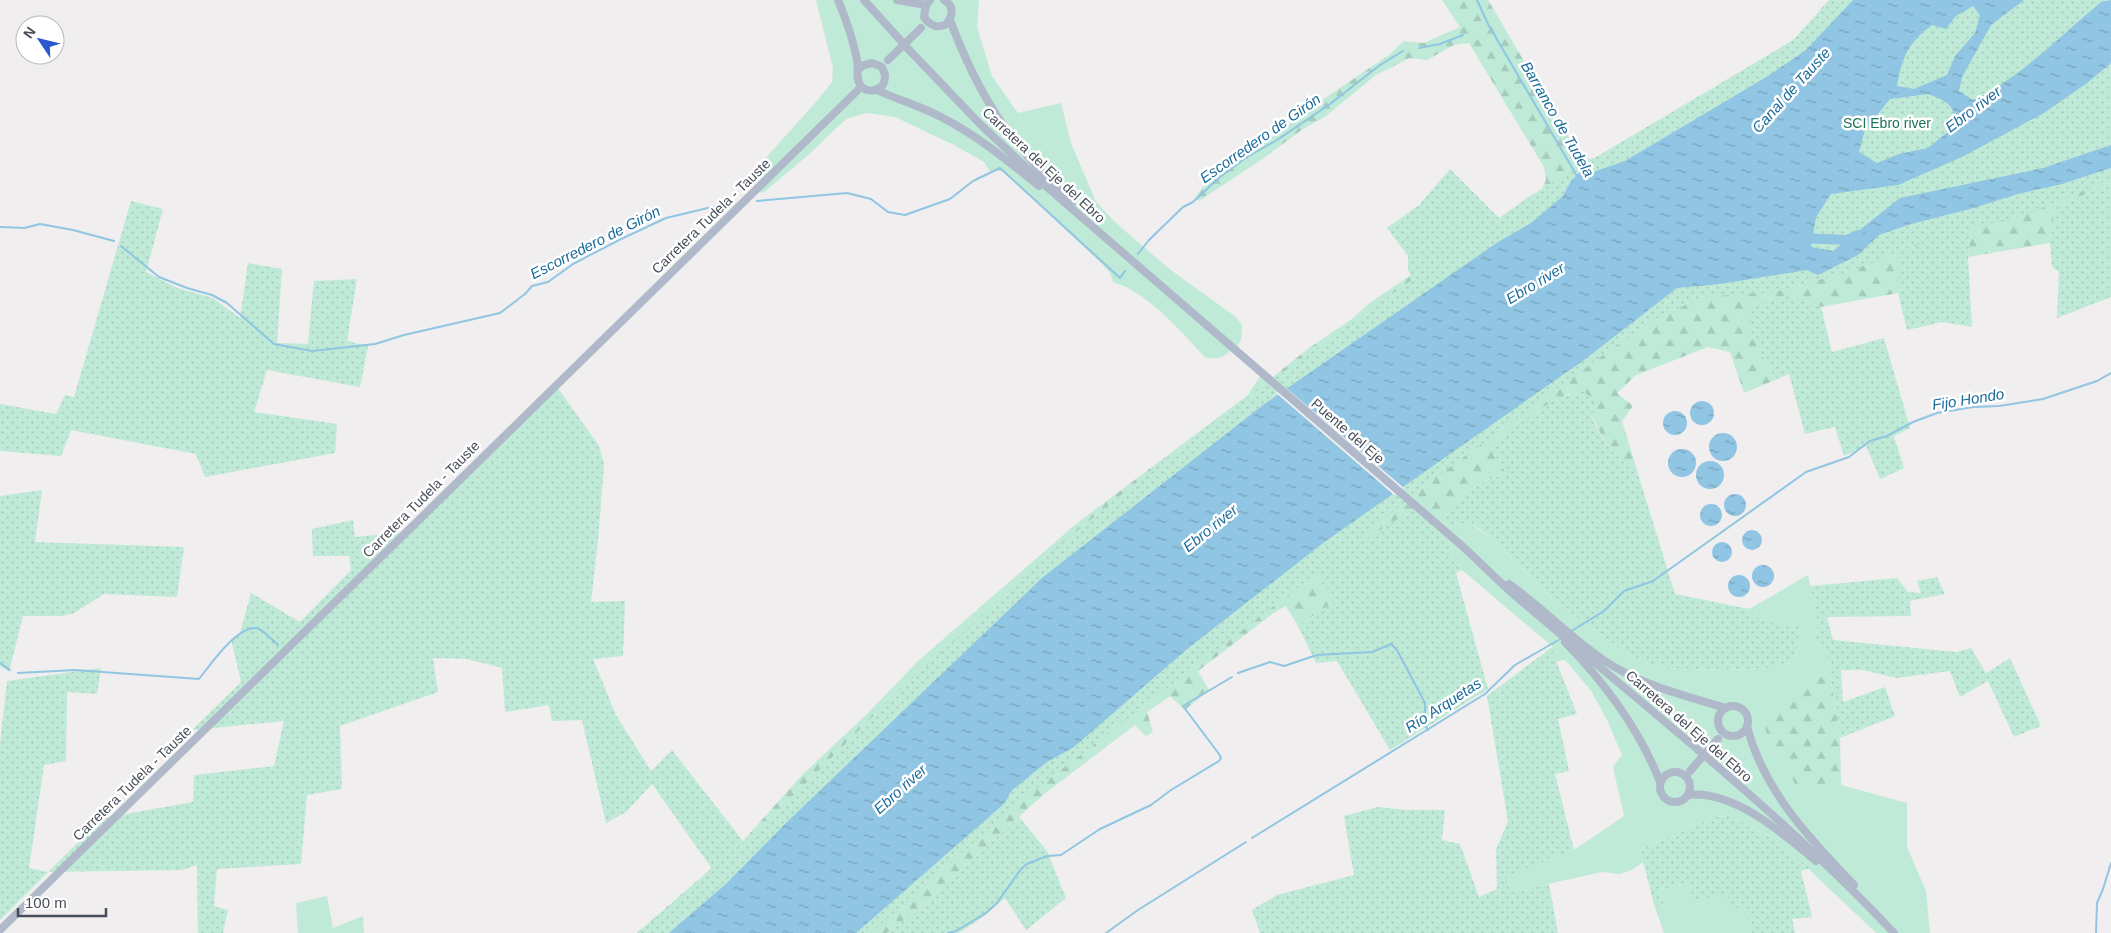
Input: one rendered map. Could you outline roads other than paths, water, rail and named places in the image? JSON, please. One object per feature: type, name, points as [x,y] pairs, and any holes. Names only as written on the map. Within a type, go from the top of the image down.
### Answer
[{"type":"main road","points":[[838,0],[849,30],[859,70],[858,80],[861,86],[866,90],[877,90],[941,117],[980,141],[1019,169],[1104,243],[1145,272]]},
{"type":"main road","name":"Carretera del Eje del Ebro","points":[[864,0],[980,124],[1048,188],[1219,336]]},
{"type":"main road","points":[[882,67],[924,25],[923,11],[928,2],[897,0]]},
{"type":"main road","points":[[924,25],[939,27],[946,25],[950,20],[952,8],[948,1]]},
{"type":"main road","points":[[950,20],[974,78],[989,107],[1028,158],[1106,239]]},
{"type":"main road","points":[[859,70],[864,65],[872,62],[882,67],[885,80],[877,90]]},
{"type":"main road","name":"Carretera Tudela - Tauste","points":[[0,930],[861,86]]},
{"type":"main road","name":"Puente del Eje","points":[[1219,336],[1461,545]]},
{"type":"main road","name":"Carretera del Eje del Ebro","points":[[1461,545],[1518,598],[1588,655],[1766,809],[1894,933]]},
{"type":"main road","points":[[1490,571],[1527,596],[1587,648],[1623,672],[1663,688],[1726,708]]},
{"type":"main road","points":[[1518,598],[1562,639],[1602,682],[1633,727],[1660,782],[1660,791],[1668,801],[1677,802],[1688,795],[1707,795],[1745,810],[1778,831],[1816,862],[1890,933]]},
{"type":"main road","points":[[1720,736],[1718,720],[1722,711],[1735,706],[1743,710],[1747,716],[1747,726],[1756,753],[1785,806],[1815,844],[1856,887],[1880,918]]},
{"type":"main road","points":[[1660,782],[1671,773],[1687,774],[1720,736],[1737,736],[1745,731],[1747,726]]},
{"type":"main road","points":[[1687,774],[1690,785],[1688,795]]},
{"type":"water","name":"SCI Ebro river","points":[[1853,0],[2024,0],[1991,25],[1962,77],[1959,91],[1973,100],[1989,92],[2022,69],[2101,2],[2111,0],[2111,63],[2087,83],[2044,113],[1962,157],[1898,185],[1831,194],[1816,217],[1811,247],[1833,251],[1900,198],[2043,168],[2111,145],[2111,168],[2062,184],[2018,194],[1879,235],[1858,255],[1818,275],[1807,270],[1720,284],[1677,288],[1584,360],[1323,543],[1186,650],[1074,747],[1047,762],[1011,791],[1005,803],[856,933],[669,933],[727,883],[786,823],[1042,578],[1263,405],[1498,242],[1531,223],[1563,196],[1571,181],[1582,170],[1593,172],[1625,161],[1768,76],[1806,50]],"holes":[[[1973,6],[1980,15],[1975,33],[1955,56],[1947,75],[1914,89],[1897,86],[1907,51],[1917,38],[1932,25],[1946,29],[1956,16]],[[1928,94],[1948,104],[1954,112],[1956,125],[1928,148],[1899,154],[1877,163],[1859,152],[1865,130],[1890,99]]]},
{"type":"water","points":[[1702,401],[1711,404],[1714,413],[1711,422],[1702,425],[1693,422],[1690,413],[1693,404]]},
{"type":"water","points":[[1675,411],[1684,414],[1687,423],[1684,432],[1675,435],[1666,432],[1663,423],[1666,414]]},
{"type":"water","points":[[1723,433],[1733,437],[1737,447],[1733,457],[1723,461],[1713,457],[1709,447],[1713,437]]},
{"type":"water","points":[[1682,449],[1692,453],[1696,463],[1692,473],[1682,477],[1672,473],[1668,463],[1672,453]]},
{"type":"water","points":[[1710,461],[1720,465],[1724,475],[1720,485],[1710,489],[1700,485],[1696,475],[1700,465]]},
{"type":"water","points":[[1731,494],[1739,494],[1746,501],[1746,509],[1739,516],[1731,516],[1724,509],[1724,501]]},
{"type":"water","points":[[1707,504],[1715,504],[1722,511],[1722,519],[1715,526],[1707,526],[1700,519],[1700,511]]},
{"type":"water","points":[[1752,530],[1759,533],[1762,540],[1759,547],[1752,550],[1745,547],[1742,540],[1745,533]]},
{"type":"water","points":[[1722,542],[1729,545],[1732,552],[1729,559],[1722,562],[1715,559],[1712,552],[1715,545]]},
{"type":"water","points":[[1759,565],[1767,565],[1774,572],[1774,580],[1767,587],[1759,587],[1752,580],[1752,572]]},
{"type":"water","points":[[1735,575],[1743,575],[1750,582],[1750,590],[1743,597],[1735,597],[1728,590],[1728,582]]},
{"type":"waterway","name":"Barranco de Tudela","points":[[1477,0],[1488,24],[1577,176]]},
{"type":"waterway","name":"Escorredero de Girón","points":[[1419,48],[1440,44],[1463,35]]},
{"type":"waterway","name":"Escorredero de Girón","points":[[1138,254],[1149,240],[1183,207],[1193,202],[1220,177],[1247,157],[1277,140],[1330,104],[1380,65],[1403,51]]},
{"type":"waterway","name":"Escorredero de Girón","points":[[757,201],[847,193],[871,199],[888,212],[905,215],[950,199],[973,181],[1000,168],[1120,278],[1125,271]]},
{"type":"waterway","name":"Escorredero de Girón","points":[[121,246],[159,277],[212,295],[227,303],[274,344],[312,351],[375,344],[404,335],[500,313],[525,294],[532,286],[548,282],[573,264],[619,240],[666,218],[733,202]]},
{"type":"waterway","name":"Escorredero de Girón","points":[[0,227],[24,228],[40,224],[73,230],[114,241]]},
{"type":"waterway","name":"Ebro river","points":[[1799,238],[1847,240],[1858,235]]},
{"type":"waterway","name":"Fijo Hondo","points":[[1570,632],[1604,611],[1624,591],[1653,581],[1806,472],[1849,457],[1870,441],[1887,436],[1913,422],[1937,413],[2043,399],[2097,381],[2111,373]]},
{"type":"waterway","points":[[18,673],[75,670],[199,679],[224,648],[241,633],[249,629],[259,629],[278,645]]},
{"type":"waterway","name":"Río Arquetas","points":[[1252,838],[1485,694],[1515,665],[1562,638]]},
{"type":"waterway","points":[[1238,673],[1270,662],[1284,666],[1317,655],[1372,652],[1391,644],[1397,650],[1425,703],[1425,725],[1428,730]]},
{"type":"waterway","points":[[0,663],[10,670]]},
{"type":"waterway","points":[[948,933],[956,931],[986,913],[997,903],[1021,869],[1027,864],[1047,856],[1061,855],[1100,829],[1151,805],[1171,790],[1219,761],[1221,758],[1219,754],[1183,706],[1232,677]]},
{"type":"waterway","name":"Río Arquetas","points":[[1106,933],[1138,910],[1246,842]]},
{"type":"waterway","points":[[2096,933],[2097,903],[2111,863]]},
{"type":"water label","name":"Canal de Tauste","points":[[1791,90]]}]
